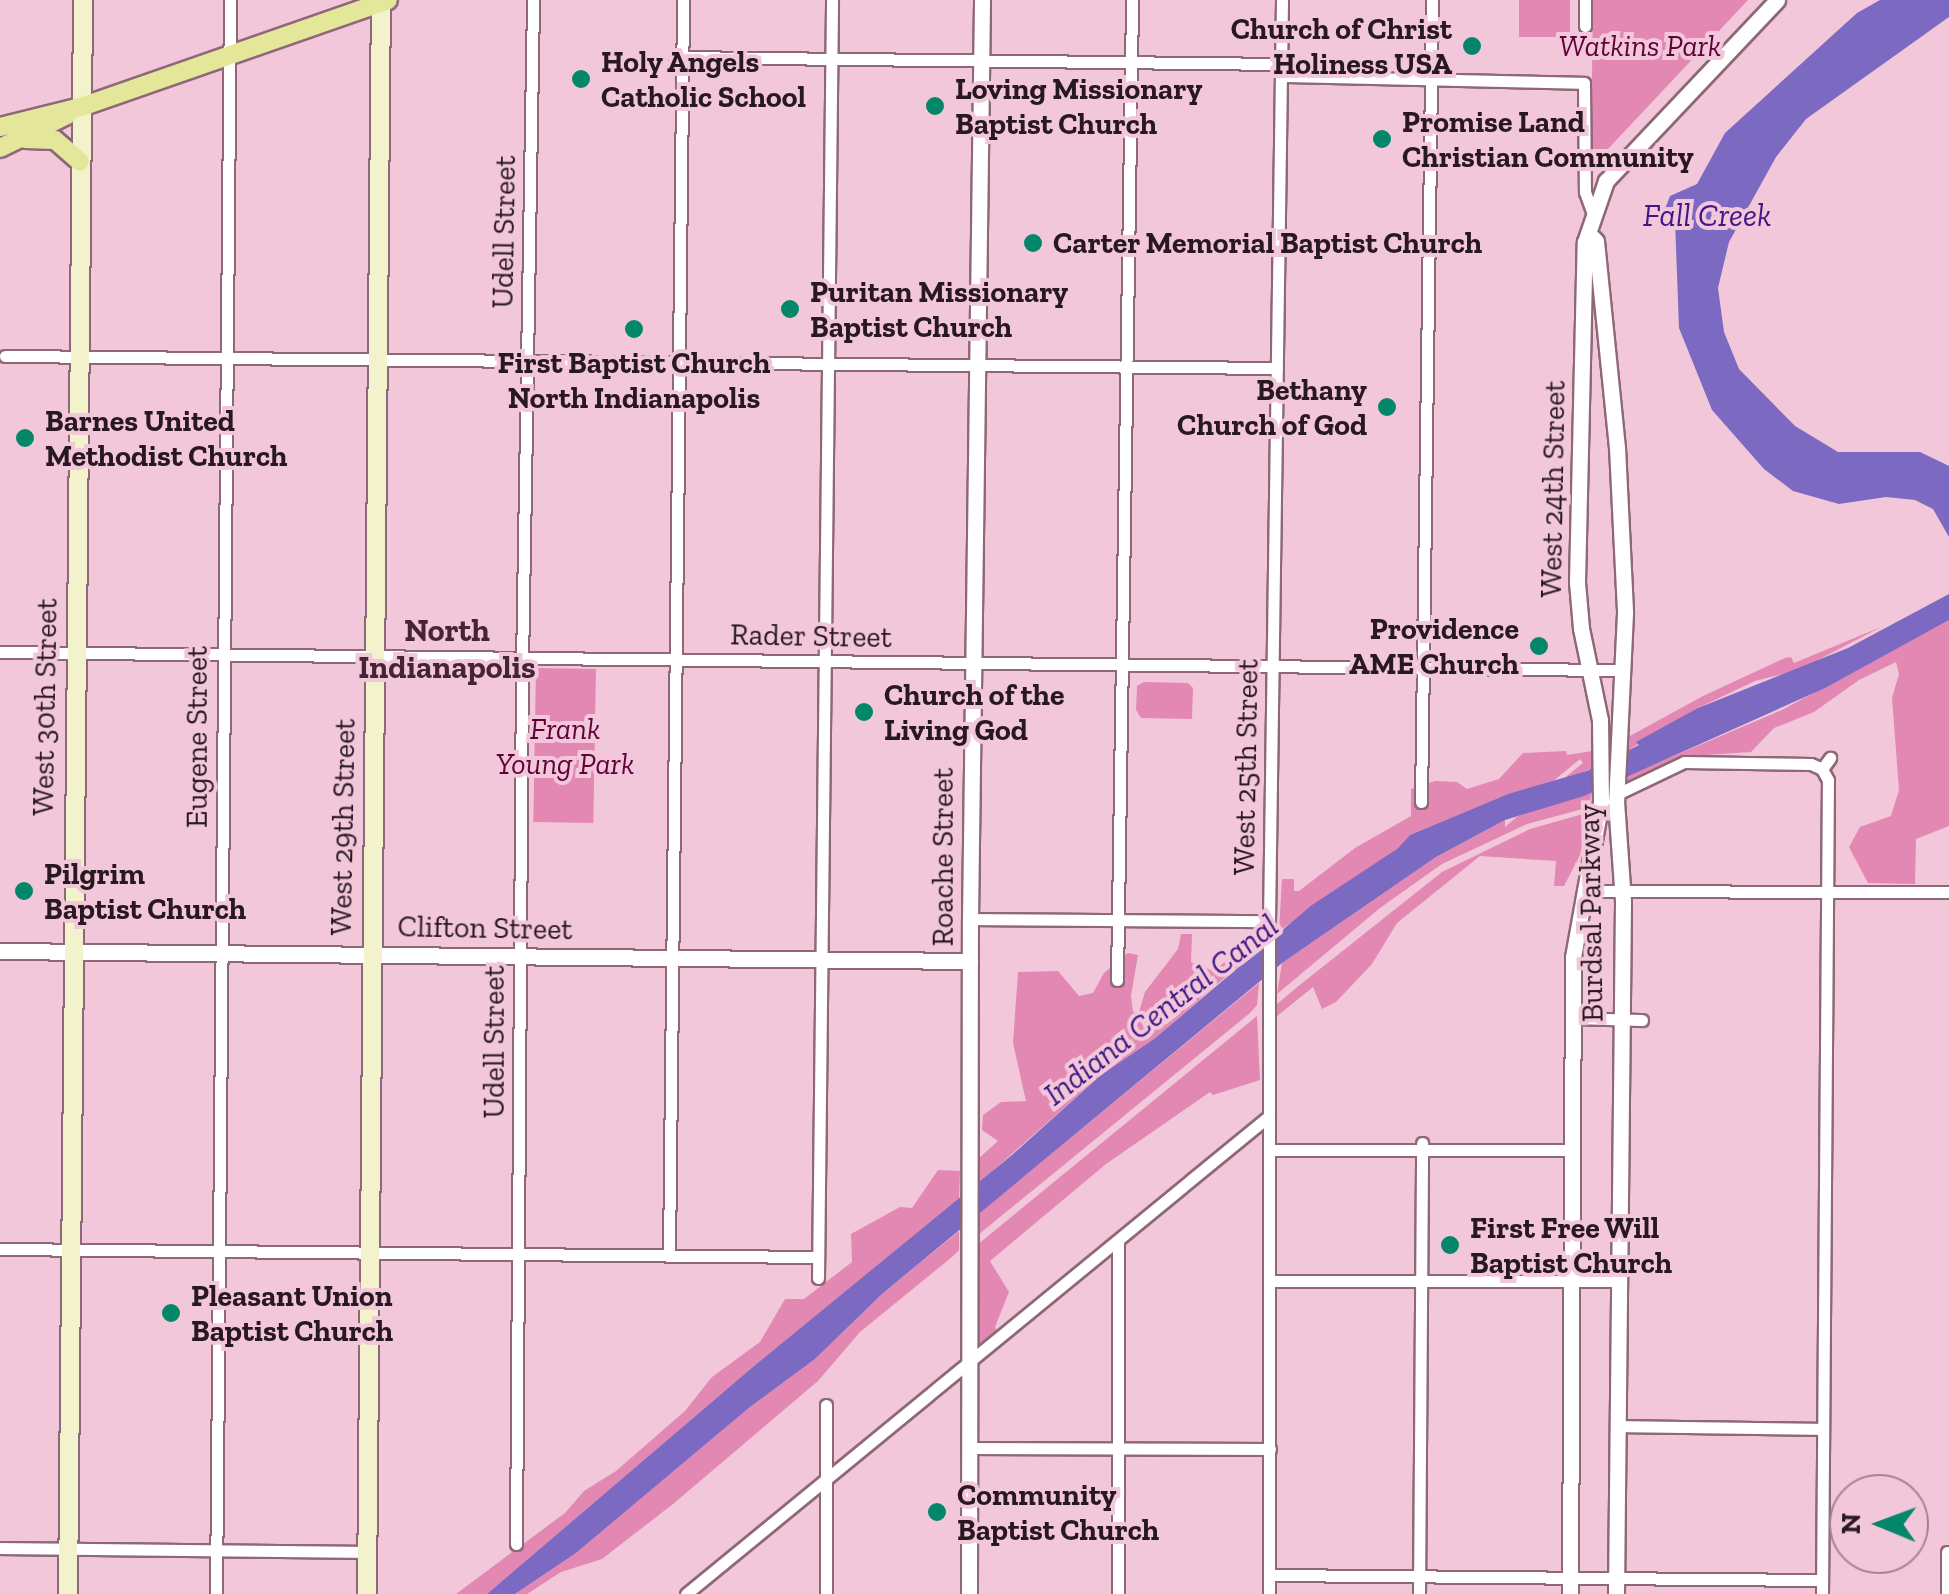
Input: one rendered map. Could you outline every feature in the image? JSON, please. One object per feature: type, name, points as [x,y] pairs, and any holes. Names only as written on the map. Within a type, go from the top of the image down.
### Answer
[{"type":"main road","name":"West 30th Street","points":[[68,1594],[71,952],[83,0]]},
{"type":"main road","points":[[0,127],[81,107],[383,1]]},
{"type":"main road","name":"West 29th Street","points":[[367,1594],[369,954],[383,1]]},
{"type":"main road","points":[[0,148],[81,107]]},
{"type":"main road","points":[[24,139],[55,140],[80,162]]},
{"type":"street","name":"Eugene Street","points":[[216,1594],[230,0]]},
{"type":"street","name":"Udell Street","points":[[516,1544],[522,658],[533,0]]},
{"type":"street","points":[[669,1255],[678,58],[683,0]]},
{"type":"street","points":[[818,1278],[832,0]]},
{"type":"street","name":"Roache Street","points":[[969,1594],[972,663],[982,0]]},
{"type":"street","points":[[1117,980],[1132,0]]},
{"type":"street","name":"West 25th Street","points":[[1269,1594],[1269,925],[1282,0]]},
{"type":"street","points":[[1421,802],[1432,0]]},
{"type":"street","points":[[1585,0],[1585,26]]},
{"type":"street","points":[[1590,234],[1592,211],[1606,181],[1776,0]]},
{"type":"street","points":[[678,58],[1131,63],[1432,80],[1584,83],[1584,192],[1592,211]]},
{"type":"street","name":"West 24th Street","points":[[1590,234],[1585,242],[1577,582],[1606,743]]},
{"type":"street","name":"Burdsal Parkway","points":[[1570,1586],[1574,946],[1601,802],[1606,743],[1621,670],[1625,613],[1618,466],[1596,241],[1590,234]]},
{"type":"street","points":[[5,356],[1277,368]]},
{"type":"street","name":"Rader Street","points":[[0,652],[1621,670]]},
{"type":"street","name":"Burdsal Parkway","points":[[1606,743],[1617,789],[1623,893],[1616,1586]]},
{"type":"street","points":[[1617,789],[1684,762],[1826,763],[1822,1594]]},
{"type":"street","points":[[1584,891],[1949,892]]},
{"type":"street","points":[[970,918],[1269,925]]},
{"type":"street","name":"Clifton Street","points":[[0,950],[970,961]]},
{"type":"street","points":[[1573,1018],[1642,1020]]},
{"type":"street","points":[[686,1594],[1270,1116]]},
{"type":"street","points":[[1419,1594],[1422,1147]]},
{"type":"street","points":[[1269,1150],[1573,1150]]},
{"type":"street","points":[[1118,1241],[1118,1594]]},
{"type":"street","points":[[0,1248],[818,1258]]},
{"type":"street","points":[[1270,1281],[1618,1282]]},
{"type":"street","points":[[826,1405],[826,1594]]},
{"type":"street","points":[[1618,1426],[1823,1429]]},
{"type":"street","points":[[969,1448],[1270,1449]]},
{"type":"street","points":[[0,1548],[367,1552]]},
{"type":"street","points":[[1947,1552],[1947,1594]]},
{"type":"street","points":[[1269,1575],[1419,1576],[1570,1586],[1822,1580]]},
{"type":"green space","points":[[1519,0],[1570,0],[1570,37],[1519,37]]},
{"type":"green space","name":"Watkins Park","points":[[1593,0],[1748,0],[1607,150],[1591,151]]},
{"type":"green space","points":[[1949,620],[1949,826],[1916,839],[1915,884],[1868,883],[1849,847],[1860,827],[1891,816],[1899,790],[1892,698],[1899,674],[1896,662],[1859,680],[1814,712],[1774,728],[1751,752],[1691,756],[1628,783],[1627,776],[1782,710]]},
{"type":"green space","points":[[1881,627],[1799,670],[1755,681],[1698,708],[1627,751],[1628,737],[1703,696],[1785,658],[1791,657],[1794,663]]},
{"type":"green space","name":"Frank Young Park","points":[[536,668],[596,669],[593,823],[533,822]]},
{"type":"green space","points":[[1144,682],[1188,683],[1193,688],[1192,719],[1141,718],[1136,710],[1137,686]]},
{"type":"green space","points":[[1566,751],[1567,755],[1592,751],[1591,769],[1562,780],[1583,763],[1580,759],[1551,783],[1508,794],[1410,835],[1397,849],[1279,931],[1282,879],[1294,879],[1294,891],[1299,891],[1355,848],[1411,816],[1411,789],[1435,781],[1457,782],[1467,789],[1499,779],[1523,753]]},
{"type":"green space","points":[[1591,793],[1590,807],[1527,824],[1442,864],[1380,908],[1277,994],[1282,963],[1436,857],[1505,820],[1505,827],[1518,816]]},
{"type":"green space","points":[[1589,814],[1580,855],[1564,886],[1554,886],[1556,861],[1480,856],[1397,923],[1372,964],[1336,1002],[1322,1009],[1313,987],[1276,1017],[1277,1004],[1442,872],[1530,829]]},
{"type":"green space","points":[[1181,934],[1192,934],[1191,962],[1213,971],[1251,942],[1259,948],[1154,1039],[1101,1075],[979,1183],[978,1159],[998,1141],[982,1130],[983,1115],[1001,1102],[1026,1101],[1013,1043],[1018,972],[1058,971],[1079,996],[1093,993],[1104,973],[1128,953],[1138,955],[1131,996],[1133,1012],[1139,1012],[1145,992],[1178,949]]},
{"type":"green space","points":[[1259,983],[1257,1005],[1250,1013],[978,1235],[978,1214]]},
{"type":"green space","points":[[1257,1016],[1260,1080],[1213,1095],[1210,1092],[1106,1164],[990,1261],[1009,1292],[995,1327],[998,1333],[978,1344],[977,1245]]},
{"type":"green space","points":[[938,1170],[960,1171],[959,1199],[754,1366],[487,1594],[456,1594],[565,1513],[584,1491],[616,1471],[685,1411],[712,1377],[760,1342],[785,1299],[804,1299],[852,1262],[851,1234],[900,1207],[912,1208]]},
{"type":"green space","points":[[959,1231],[959,1250],[952,1257],[860,1332],[818,1381],[673,1504],[602,1559],[561,1572],[527,1594],[515,1594],[576,1553],[750,1407],[815,1359],[882,1294]]},
{"type":"water","name":"Fall Creek","points":[[1880,0],[1949,0],[1949,17],[1806,119],[1776,157],[1729,242],[1718,288],[1724,332],[1739,369],[1795,426],[1838,452],[1920,452],[1949,466],[1949,537],[1933,509],[1915,500],[1886,497],[1839,504],[1793,491],[1764,469],[1712,410],[1679,328],[1675,220],[1665,209],[1670,196],[1697,184],[1725,133],[1857,13]]},
{"type":"water","points":[[1949,594],[1949,620],[1825,688],[1584,796],[1505,820],[1436,857],[1282,963],[882,1294],[815,1359],[750,1407],[576,1553],[515,1594],[487,1594],[754,1366],[1012,1155],[1101,1075],[1154,1039],[1312,905],[1397,849],[1410,835],[1508,794],[1587,771],[1639,745],[1636,742],[1698,708],[1848,648]]},
{"type":"place","name":"Church of Christ Holiness USA","points":[[1472,46]]},
{"type":"place","name":"Holy Angels Catholic School","points":[[581,79]]},
{"type":"place","name":"Loving Missionary Baptist Church","points":[[935,106]]},
{"type":"place","name":"Promise Land Christian Community","points":[[1382,139]]},
{"type":"place","name":"Carter Memorial Baptist Church","points":[[1033,243]]},
{"type":"place","name":"Puritan Missionary Baptist Church","points":[[790,309]]},
{"type":"place","name":"First Baptist Church North Indianapolis","points":[[634,329]]},
{"type":"place","name":"Bethany Church of God","points":[[1387,407]]},
{"type":"place","name":"Barnes United Methodist Church","points":[[25,438]]},
{"type":"place","name":"Providence AME Church","points":[[1539,646]]},
{"type":"place","name":"Church of the Living God","points":[[864,712]]},
{"type":"place","name":"Pilgrim Baptist Church","points":[[24,891]]},
{"type":"place","name":"First Free Will Baptist Church","points":[[1450,1245]]},
{"type":"place","name":"Pleasant Union Baptist Church","points":[[171,1313]]},
{"type":"place","name":"Community Baptist Church","points":[[937,1512]]},
{"type":"district","name":"North Indianapolis","points":[[447,650]]},
{"type":"water label","name":"Indiana Central Canal","points":[[1161,1010]]}]
